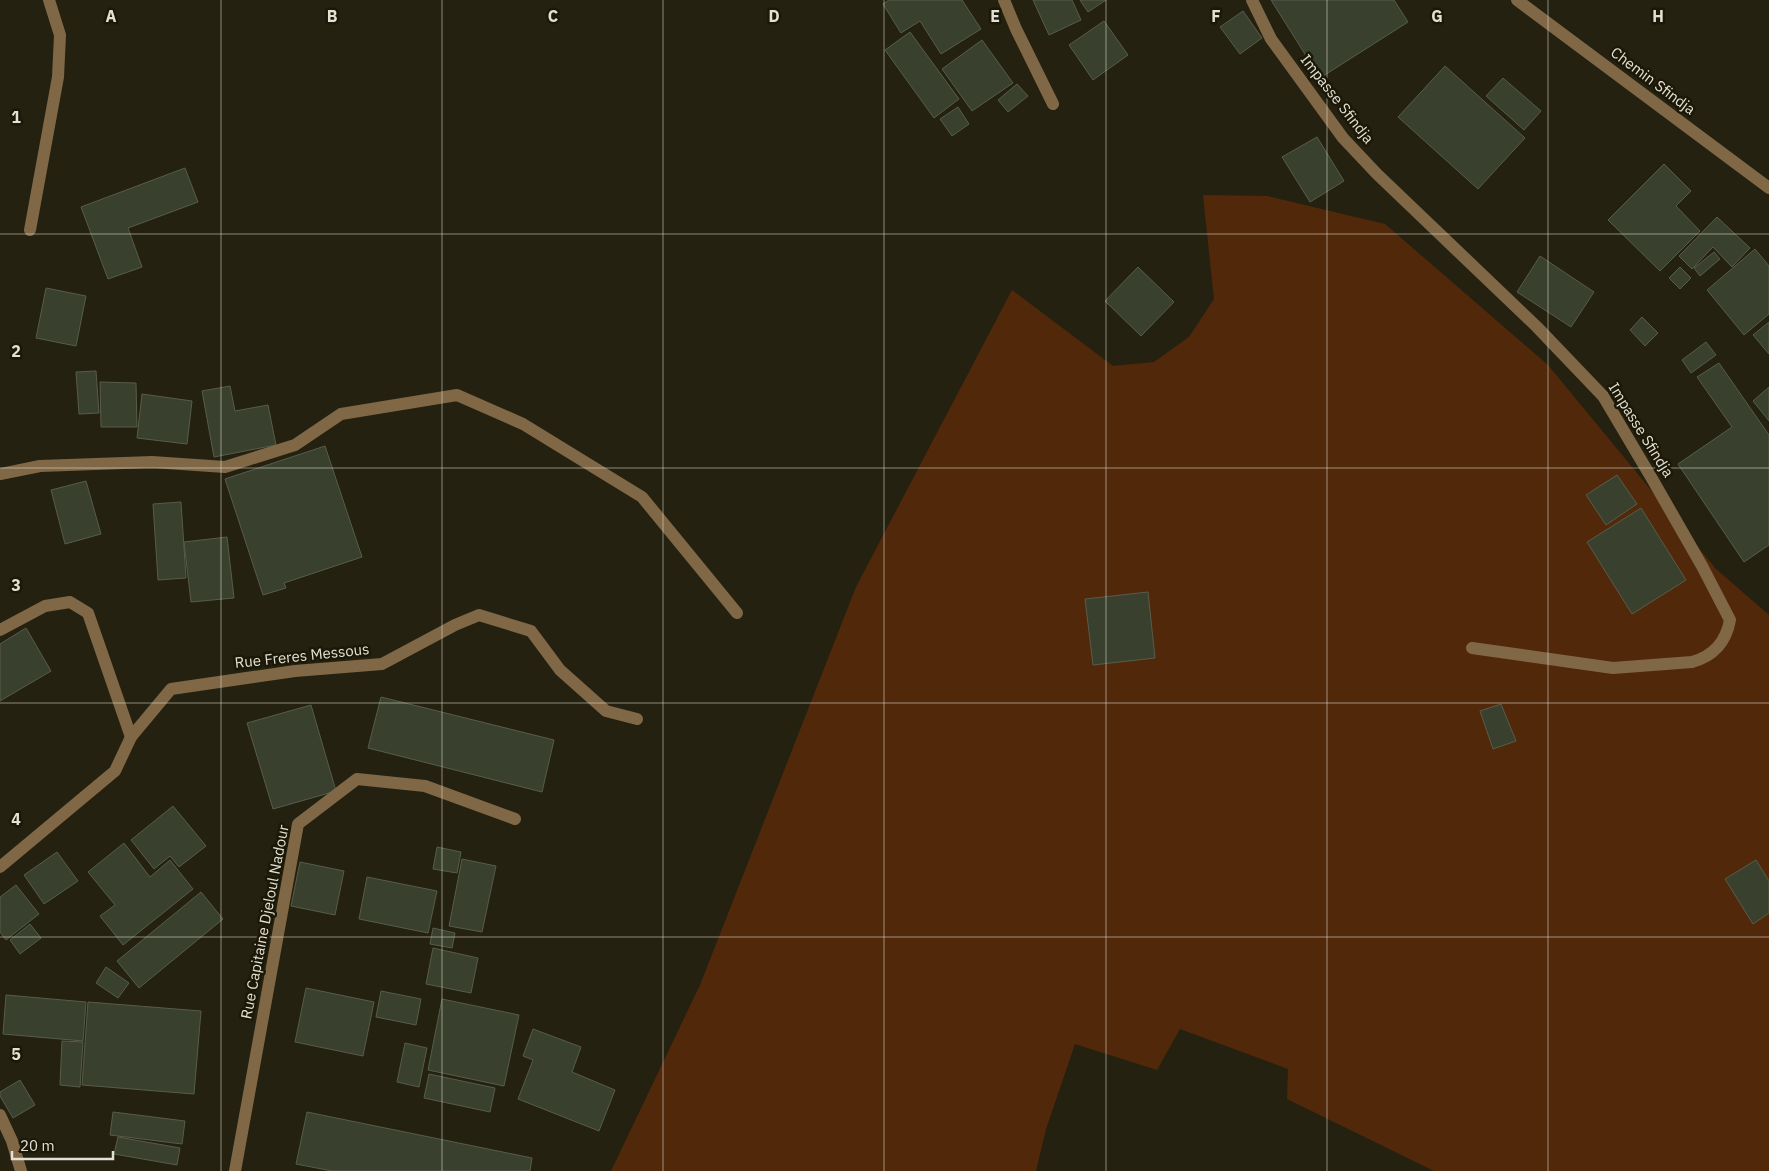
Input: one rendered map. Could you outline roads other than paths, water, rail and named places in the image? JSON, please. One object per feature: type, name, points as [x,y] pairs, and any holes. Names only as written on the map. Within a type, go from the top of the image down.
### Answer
[{"type":"street","points":[[30,230],[58,77],[60,35],[49,0]]},
{"type":"street","points":[[1004,0],[1016,29],[1053,104]]},
{"type":"street","name":"Impasse Sfindja","points":[[1252,0],[1271,39],[1343,138],[1377,174],[1537,327],[1602,396],[1652,477],[1730,620],[1724,639],[1718,648],[1702,660],[1692,662],[1613,668],[1472,648]]},
{"type":"street","name":"Chemin Sfindja","points":[[1517,0],[1769,188]]},
{"type":"street","points":[[0,474],[40,466],[152,462],[225,467],[295,445],[341,414],[457,395],[524,424],[642,497],[737,613]]},
{"type":"street","points":[[0,630],[45,606],[70,602],[88,613],[131,737]]},
{"type":"street","name":"Rue Freres Messous","points":[[0,867],[115,771],[131,737],[171,689],[294,671],[382,664],[455,625],[479,615],[532,631],[560,670],[606,711],[637,719]]},
{"type":"street","name":"Rue Capitaine Djeloul Nadour","points":[[234,1171],[298,824],[357,779],[425,786],[515,819]]},
{"type":"street","points":[[0,1115],[12,1141],[21,1171]]}]
